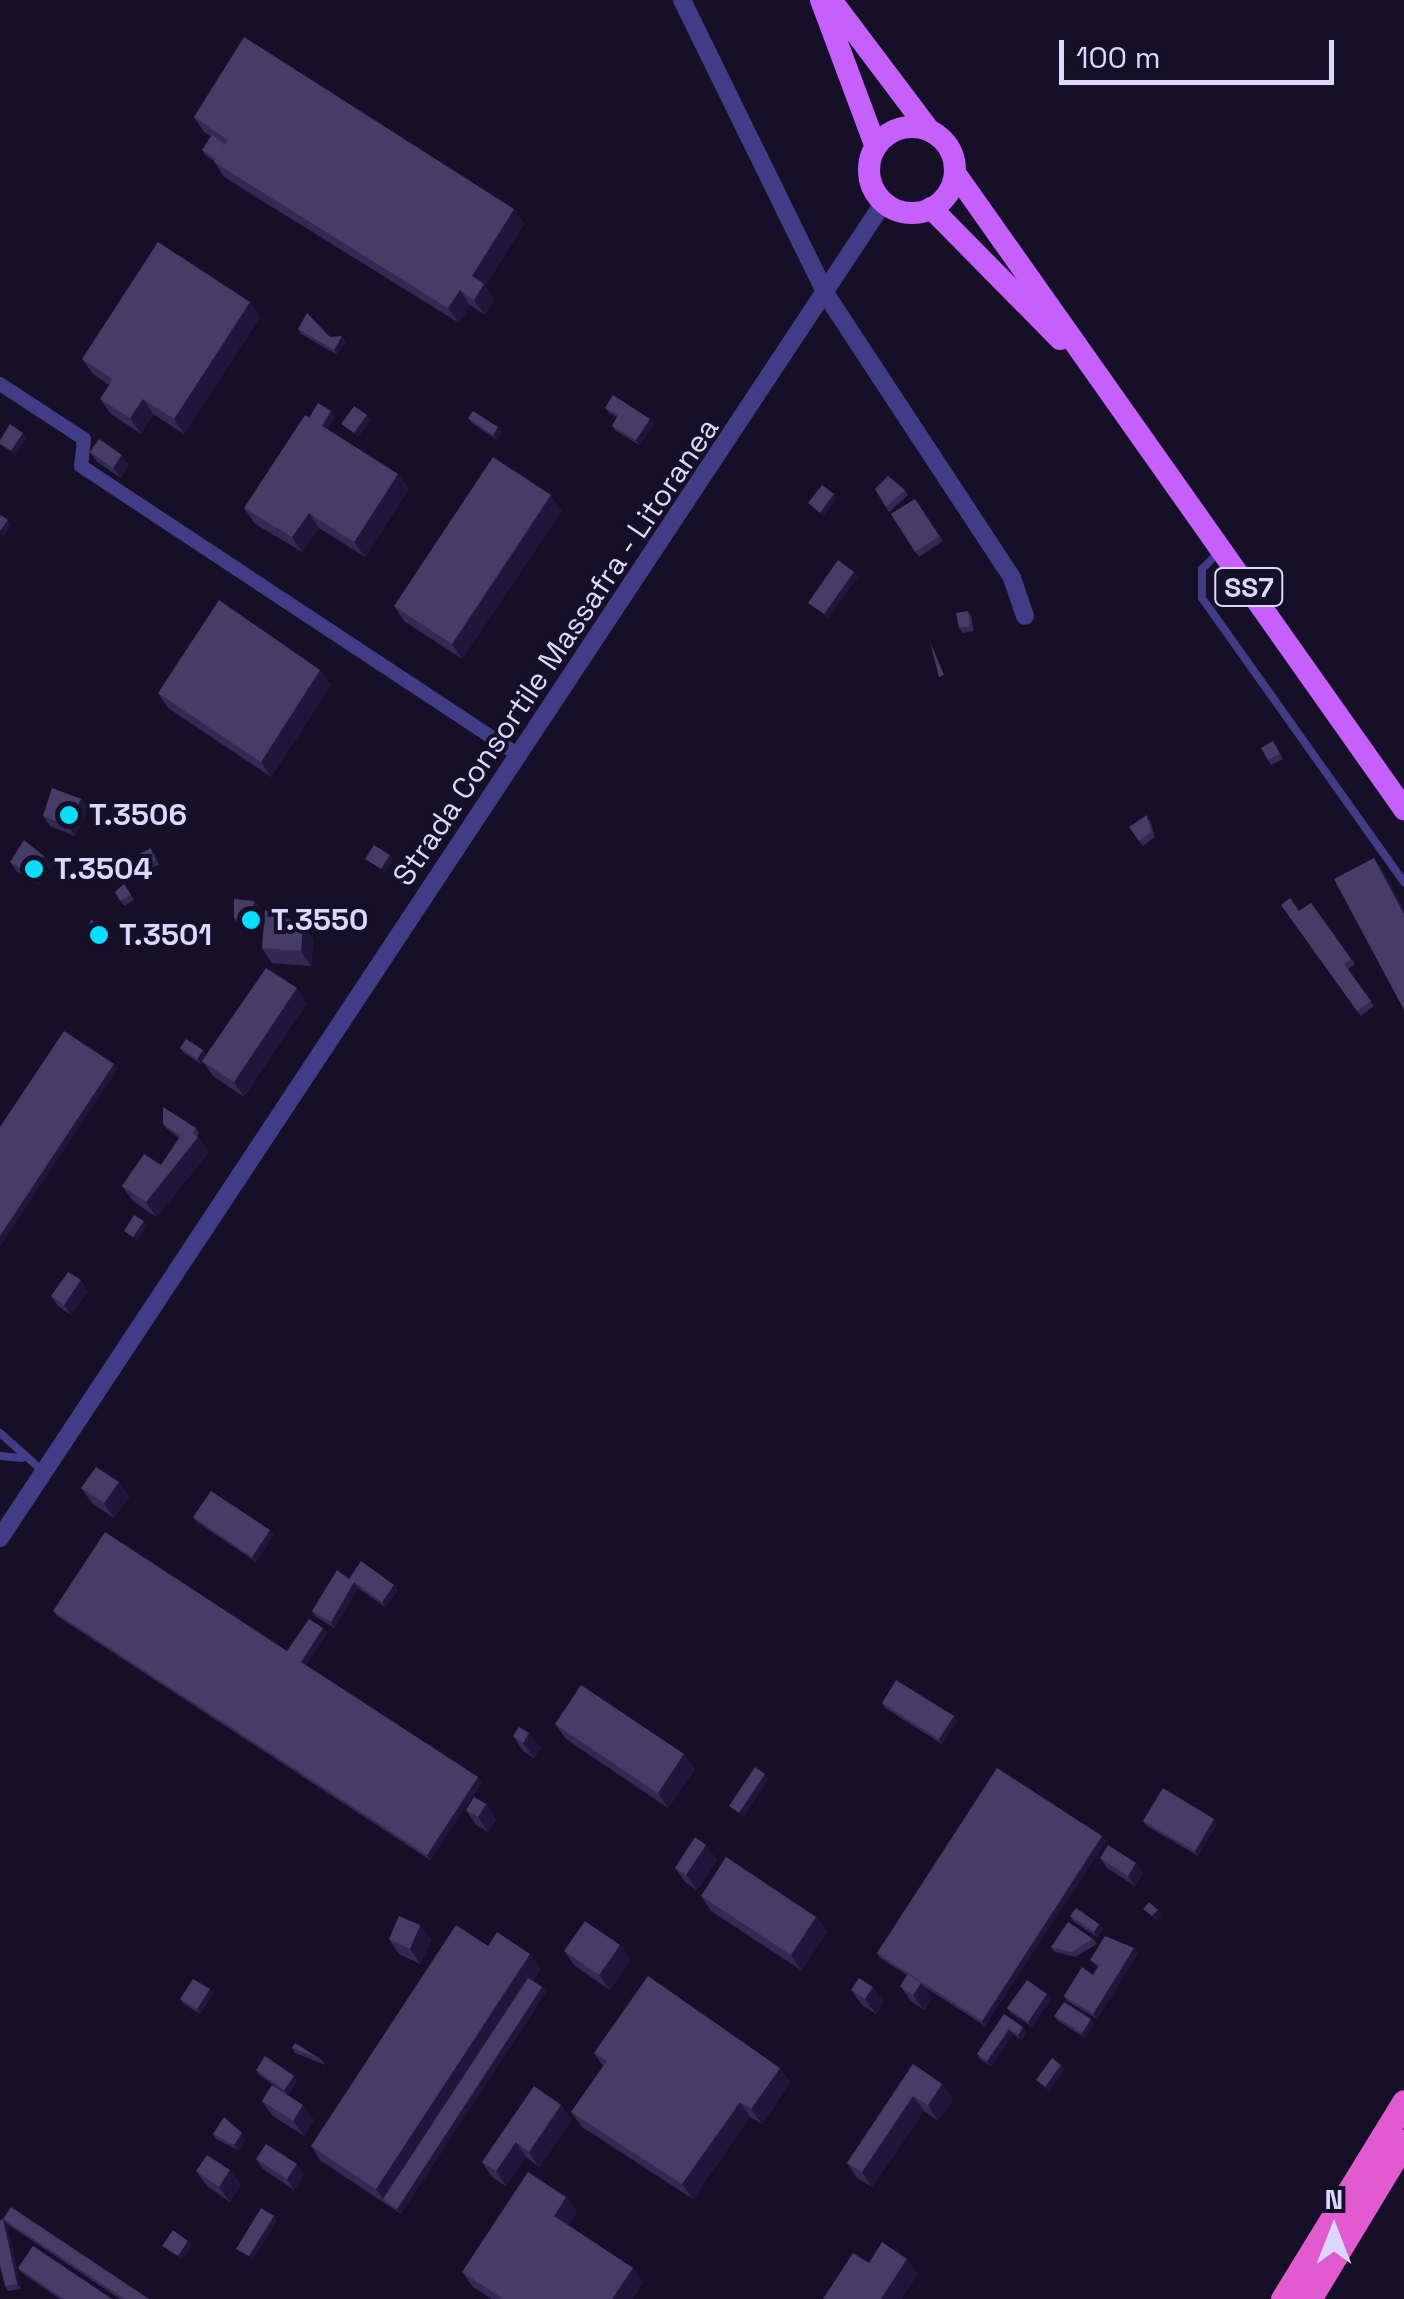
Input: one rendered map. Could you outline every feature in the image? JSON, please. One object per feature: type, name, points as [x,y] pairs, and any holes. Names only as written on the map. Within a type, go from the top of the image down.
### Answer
[{"type":"highway","points":[[1283,2299],[1404,2102]]},
{"type":"highway","points":[[1309,2299],[1404,2142]]},
{"type":"main road","points":[[821,0],[876,146]]},
{"type":"main road","name":"SS7","points":[[831,0],[929,130],[949,147],[955,172],[1404,809]]},
{"type":"main road","points":[[929,130],[894,131],[876,146],[869,170],[884,202],[906,212],[931,208],[955,172]]},
{"type":"main road","name":"SS7","points":[[931,208],[1092,368]]},
{"type":"street","points":[[682,0],[827,296],[1012,578],[1025,616]]},
{"type":"street","name":"Strada Consortile Massafra - Litoranea","points":[[0,1538],[827,296],[884,202]]},
{"type":"street","points":[[0,384],[84,439],[81,466],[520,756]]},
{"type":"lane","points":[[1222,549],[1202,569],[1202,598],[1404,882]]},
{"type":"lane","points":[[0,1433],[22,1458],[44,1472]]},
{"type":"lane","points":[[0,1456],[22,1458]]},
{"type":"building","points":[[244,37],[514,209],[472,276],[484,284],[474,300],[460,290],[448,308],[214,162],[228,140],[194,117]]},
{"type":"building","points":[[212,135],[225,144],[216,159],[202,150]]},
{"type":"building","points":[[158,242],[250,302],[174,419],[143,399],[130,418],[100,399],[113,379],[82,359]]},
{"type":"building","points":[[307,313],[330,337],[342,336],[334,350],[298,329]]},
{"type":"building","points":[[613,395],[650,419],[636,440],[612,426],[618,415],[605,408]]},
{"type":"building","points":[[318,403],[331,411],[322,426],[309,418]]},
{"type":"building","points":[[354,406],[367,415],[354,433],[341,424]]},
{"type":"building","points":[[473,411],[498,427],[493,435],[468,418]]},
{"type":"building","points":[[305,415],[398,474],[354,542],[309,513],[292,537],[244,508]]},
{"type":"building","points":[[10,424],[23,433],[11,451],[0,444]]},
{"type":"building","points":[[99,439],[122,455],[113,468],[90,452]]},
{"type":"building","points":[[493,457],[551,495],[452,644],[394,606]]},
{"type":"building","points":[[888,476],[905,490],[886,507],[875,489]]},
{"type":"building","points":[[822,485],[834,494],[820,513],[808,503]]},
{"type":"building","points":[[915,499],[939,536],[915,552],[891,514]]},
{"type":"building","points":[[0,517],[8,520],[0,531]]},
{"type":"building","points":[[838,560],[854,572],[824,614],[808,603]]},
{"type":"building","points":[[219,600],[320,670],[261,762],[158,693]]},
{"type":"building","points":[[968,611],[970,626],[959,628],[956,613]]},
{"type":"building","points":[[930,642],[944,675],[939,677]]},
{"type":"building","points":[[1273,741],[1280,754],[1268,760],[1261,748]]},
{"type":"building","points":[[52,788],[81,799],[68,826],[43,816]]},
{"type":"building","points":[[1147,815],[1151,832],[1139,841],[1129,827]]},
{"type":"building","points":[[24,840],[44,856],[32,875],[10,862]]},
{"type":"building","points":[[374,845],[390,855],[381,869],[365,859]]},
{"type":"building","points":[[151,848],[155,860],[143,864],[139,854]]},
{"type":"building","points":[[1374,858],[1404,914],[1404,1010],[1334,879]]},
{"type":"building","points":[[124,884],[131,895],[120,901],[115,892]]},
{"type":"building","points":[[1290,898],[1299,911],[1311,903],[1351,959],[1344,964],[1371,1001],[1357,1011],[1281,905]]},
{"type":"building","points":[[234,899],[254,901],[252,919],[234,918]]},
{"type":"building","points":[[265,910],[303,925],[301,951],[262,948]]},
{"type":"building","points":[[91,920],[105,926],[98,940],[85,934]]},
{"type":"building","points":[[266,968],[297,988],[234,1082],[202,1061]]},
{"type":"building","points":[[64,1031],[114,1064],[0,1236],[0,1127]]},
{"type":"building","points":[[186,1039],[203,1050],[197,1059],[180,1048]]},
{"type":"building","points":[[163,1107],[196,1128],[192,1133],[186,1128],[181,1136],[163,1124]]},
{"type":"building","points":[[186,1128],[198,1137],[146,1202],[122,1186],[144,1154],[161,1165]]},
{"type":"building","points":[[134,1215],[144,1221],[133,1237],[124,1231]]},
{"type":"building","points":[[68,1272],[81,1280],[64,1305],[51,1296]]},
{"type":"building","points":[[96,1467],[119,1482],[104,1503],[81,1488]]},
{"type":"building","points":[[211,1491],[270,1530],[252,1557],[193,1517]]},
{"type":"building","points":[[105,1532],[287,1651],[309,1619],[323,1628],[301,1662],[478,1777],[427,1855],[53,1611]]},
{"type":"building","points":[[361,1561],[394,1585],[382,1602],[354,1582],[331,1622],[312,1611],[337,1570],[349,1579]]},
{"type":"building","points":[[896,1680],[954,1716],[939,1739],[882,1703]]},
{"type":"building","points":[[581,1685],[684,1754],[658,1793],[555,1724]]},
{"type":"building","points":[[519,1727],[529,1733],[523,1743],[513,1736]]},
{"type":"building","points":[[755,1767],[765,1774],[739,1813],[729,1806]]},
{"type":"building","points":[[997,1768],[1102,1836],[982,2021],[877,1953]]},
{"type":"building","points":[[1163,1788],[1214,1819],[1195,1851],[1143,1821]]},
{"type":"building","points":[[474,1797],[486,1804],[478,1817],[466,1810]]},
{"type":"building","points":[[695,1837],[706,1845],[686,1875],[675,1868]]},
{"type":"building","points":[[1108,1845],[1136,1863],[1128,1876],[1100,1858]]},
{"type":"building","points":[[726,1857],[816,1917],[791,1955],[701,1896]]},
{"type":"building","points":[[1149,1902],[1158,1910],[1152,1916],[1143,1909]]},
{"type":"building","points":[[1076,1908],[1099,1924],[1094,1932],[1070,1916]]},
{"type":"building","points":[[399,1916],[420,1925],[410,1949],[389,1939]]},
{"type":"building","points":[[585,1921],[620,1945],[599,1975],[564,1951]]},
{"type":"building","points":[[1068,1922],[1093,1939],[1071,1952],[1051,1947]]},
{"type":"building","points":[[456,1925],[488,1946],[497,1932],[530,1954],[376,2189],[311,2146]]},
{"type":"building","points":[[1105,1936],[1134,1948],[1093,2014],[1064,1996],[1082,1967],[1093,1975],[1099,1965],[1090,1960]]},
{"type":"building","points":[[908,1974],[921,1983],[913,1995],[900,1986]]},
{"type":"building","points":[[648,1976],[780,2068],[751,2109],[740,2102],[682,2184],[571,2112],[607,2061],[594,2053]]},
{"type":"building","points":[[528,1978],[542,1987],[397,2209],[383,2199]]},
{"type":"building","points":[[859,1978],[873,1987],[865,1999],[851,1990]]},
{"type":"building","points":[[193,1979],[210,1989],[197,2009],[180,1999]]},
{"type":"building","points":[[1027,1980],[1047,1994],[1028,2022],[1007,2008]]},
{"type":"building","points":[[1064,2002],[1091,2019],[1082,2033],[1054,2016]]},
{"type":"building","points":[[1004,2014],[1023,2027],[1018,2035],[1009,2029],[987,2061],[977,2054]]},
{"type":"building","points":[[295,2043],[322,2060],[292,2048]]},
{"type":"building","points":[[265,2056],[294,2076],[284,2090],[256,2070]]},
{"type":"building","points":[[1052,2058],[1061,2065],[1045,2087],[1036,2080]]},
{"type":"building","points":[[913,2064],[942,2084],[928,2105],[913,2096],[862,2172],[847,2163]]},
{"type":"building","points":[[272,2085],[303,2105],[293,2121],[262,2101]]},
{"type":"building","points":[[534,2086],[561,2105],[529,2152],[516,2142],[496,2171],[482,2162]]},
{"type":"building","points":[[224,2117],[242,2133],[234,2145],[213,2134]]},
{"type":"building","points":[[266,2144],[297,2164],[287,2179],[256,2159]]},
{"type":"building","points":[[207,2155],[230,2170],[219,2187],[196,2171]]},
{"type":"building","points":[[528,2172],[566,2197],[554,2216],[633,2268],[612,2299],[501,2299],[462,2272]]},
{"type":"building","points":[[11,2207],[149,2299],[125,2299],[3,2219]]},
{"type":"building","points":[[261,2208],[274,2216],[249,2256],[236,2249]]},
{"type":"building","points":[[3,2219],[17,2284],[5,2286],[0,2265]]},
{"type":"building","points":[[173,2230],[188,2241],[178,2256],[162,2246]]},
{"type":"building","points":[[882,2242],[907,2259],[881,2299],[823,2299],[853,2253],[869,2263]]},
{"type":"building","points":[[33,2246],[112,2299],[64,2299],[18,2268]]},
{"type":"place","name":"T.3506","points":[[69,815]]},
{"type":"place","name":"T.3504","points":[[34,869]]},
{"type":"place","name":"T.3550","points":[[251,920]]},
{"type":"place","name":"T.3501","points":[[99,935]]}]
